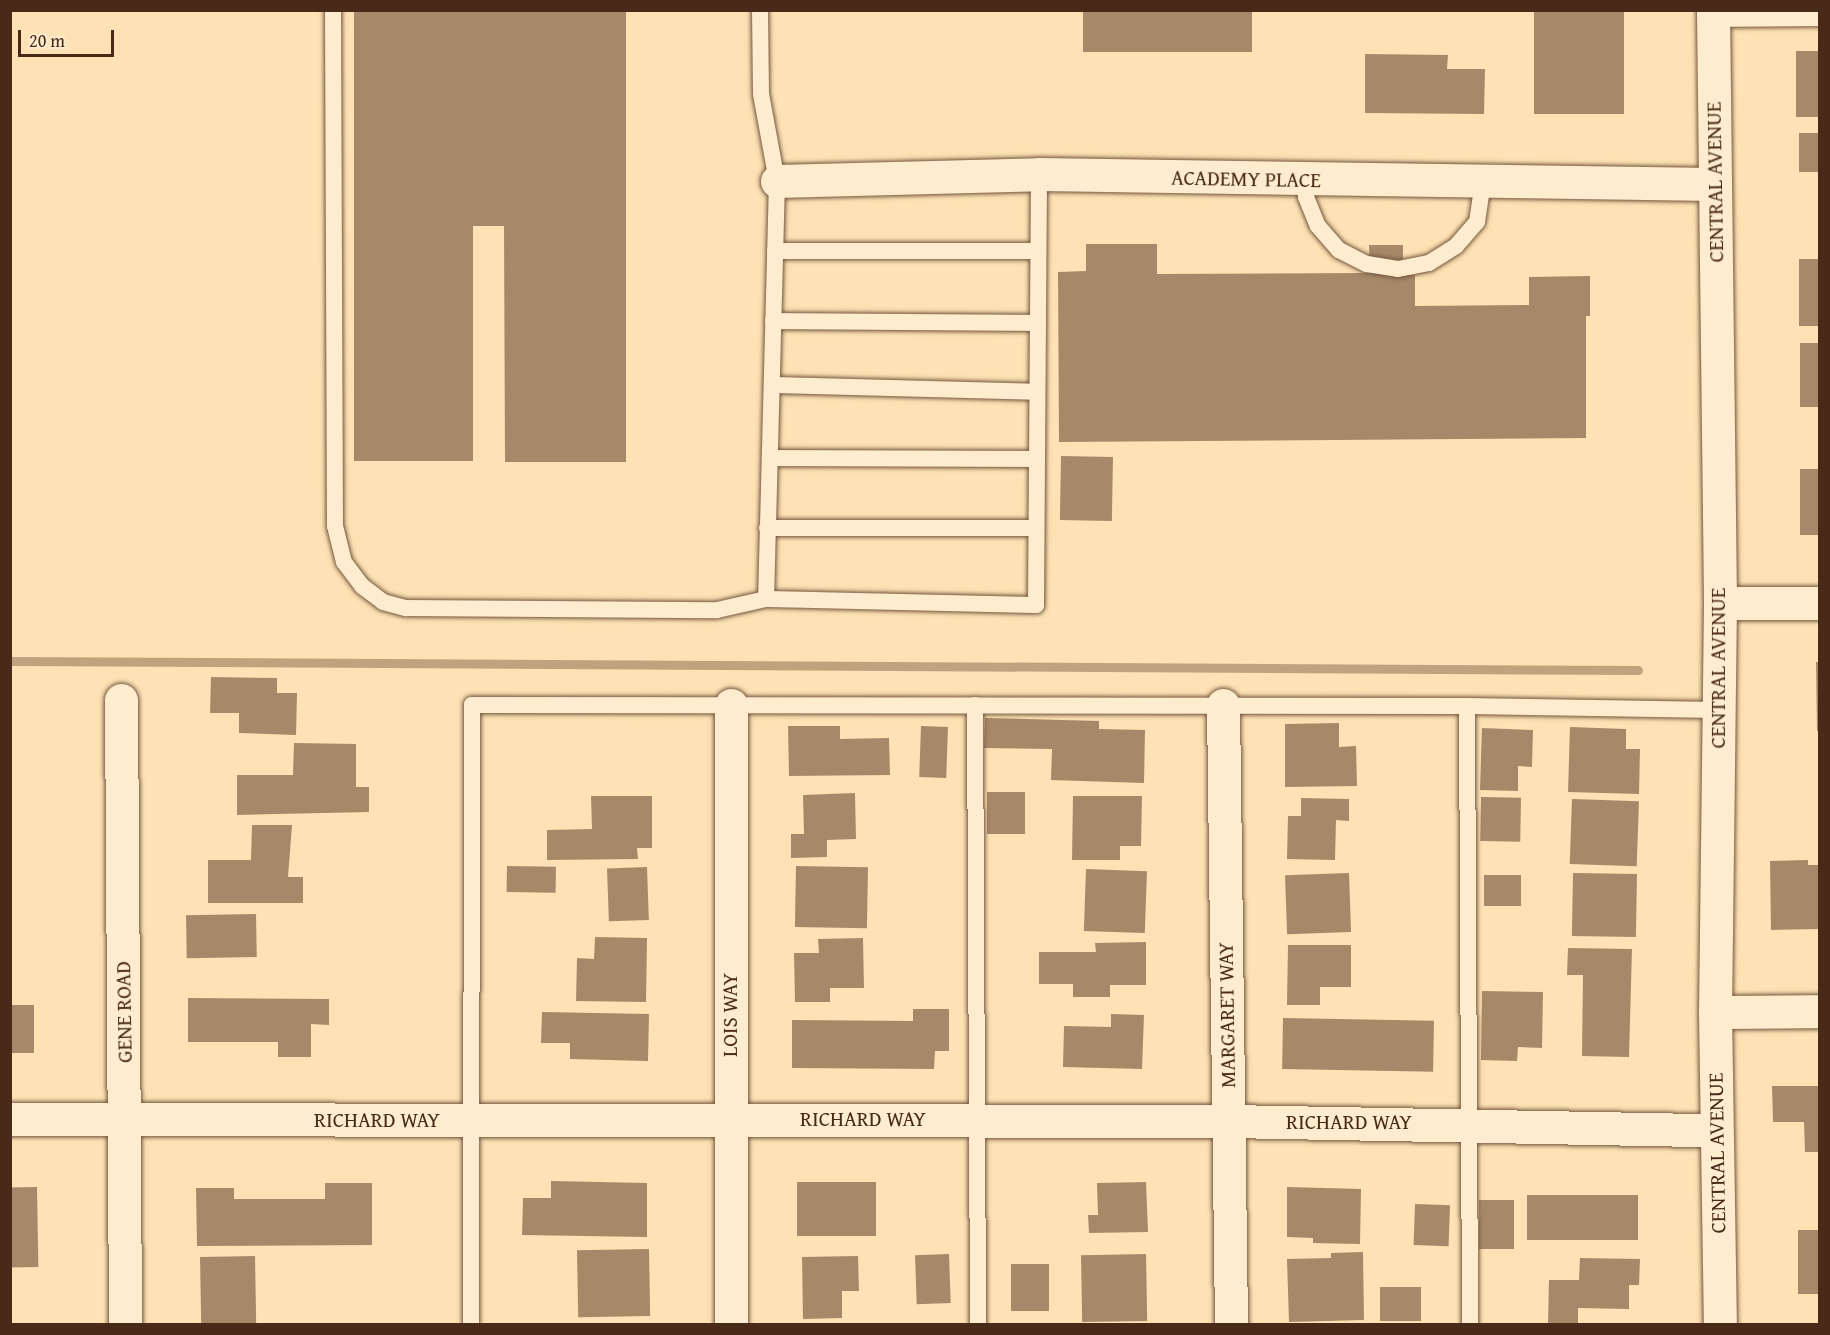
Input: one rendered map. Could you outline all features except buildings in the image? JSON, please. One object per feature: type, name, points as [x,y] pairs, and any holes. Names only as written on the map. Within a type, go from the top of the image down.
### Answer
[{"type":"street","name":"CENTRAL AVENUE","points":[[1713,15],[1719,603],[1715,1012],[1720,1324]]},
{"type":"street","name":"ACADEMY PLACE","points":[[777,181],[1039,174],[1308,181],[1714,184]]},
{"type":"street","points":[[1719,603],[1820,603]]},
{"type":"street","name":"GENE ROAD","points":[[121,700],[125,1324]]},
{"type":"street","name":"LOIS WAY","points":[[731,705],[731,1324]]},
{"type":"street","name":"MARGARET WAY","points":[[1223,705],[1231,1324]]},
{"type":"street","points":[[1715,1012],[1820,1011]]},
{"type":"street","name":"RICHARD WAY","points":[[10,1119],[125,1121],[730,1118],[1229,1121],[1468,1123],[1716,1130]]},
{"type":"lane","points":[[333,10],[335,526],[344,562],[362,586],[383,602],[406,608],[717,610],[766,599],[1036,605],[1039,174]]},
{"type":"lane","points":[[759,10],[761,94],[777,181],[766,599]]},
{"type":"lane","points":[[1713,15],[1820,18]]},
{"type":"lane","points":[[1308,181],[1306,197],[1318,226],[1339,250],[1367,264],[1398,269],[1429,263],[1456,246],[1477,222],[1483,182]]},
{"type":"lane","points":[[776,251],[1038,251]]},
{"type":"lane","points":[[773,321],[1038,323]]},
{"type":"lane","points":[[773,384],[1037,392]]},
{"type":"lane","points":[[770,458],[1037,459]]},
{"type":"lane","points":[[767,528],[1036,528]]},
{"type":"lane","points":[[471,1324],[474,1119],[472,705],[1223,705],[1719,710]]},
{"type":"lane","points":[[975,705],[975,1120],[978,1324]]},
{"type":"lane","points":[[1467,706],[1470,1324]]},
{"type":"waterway","points":[[10,661],[1638,670]]}]
